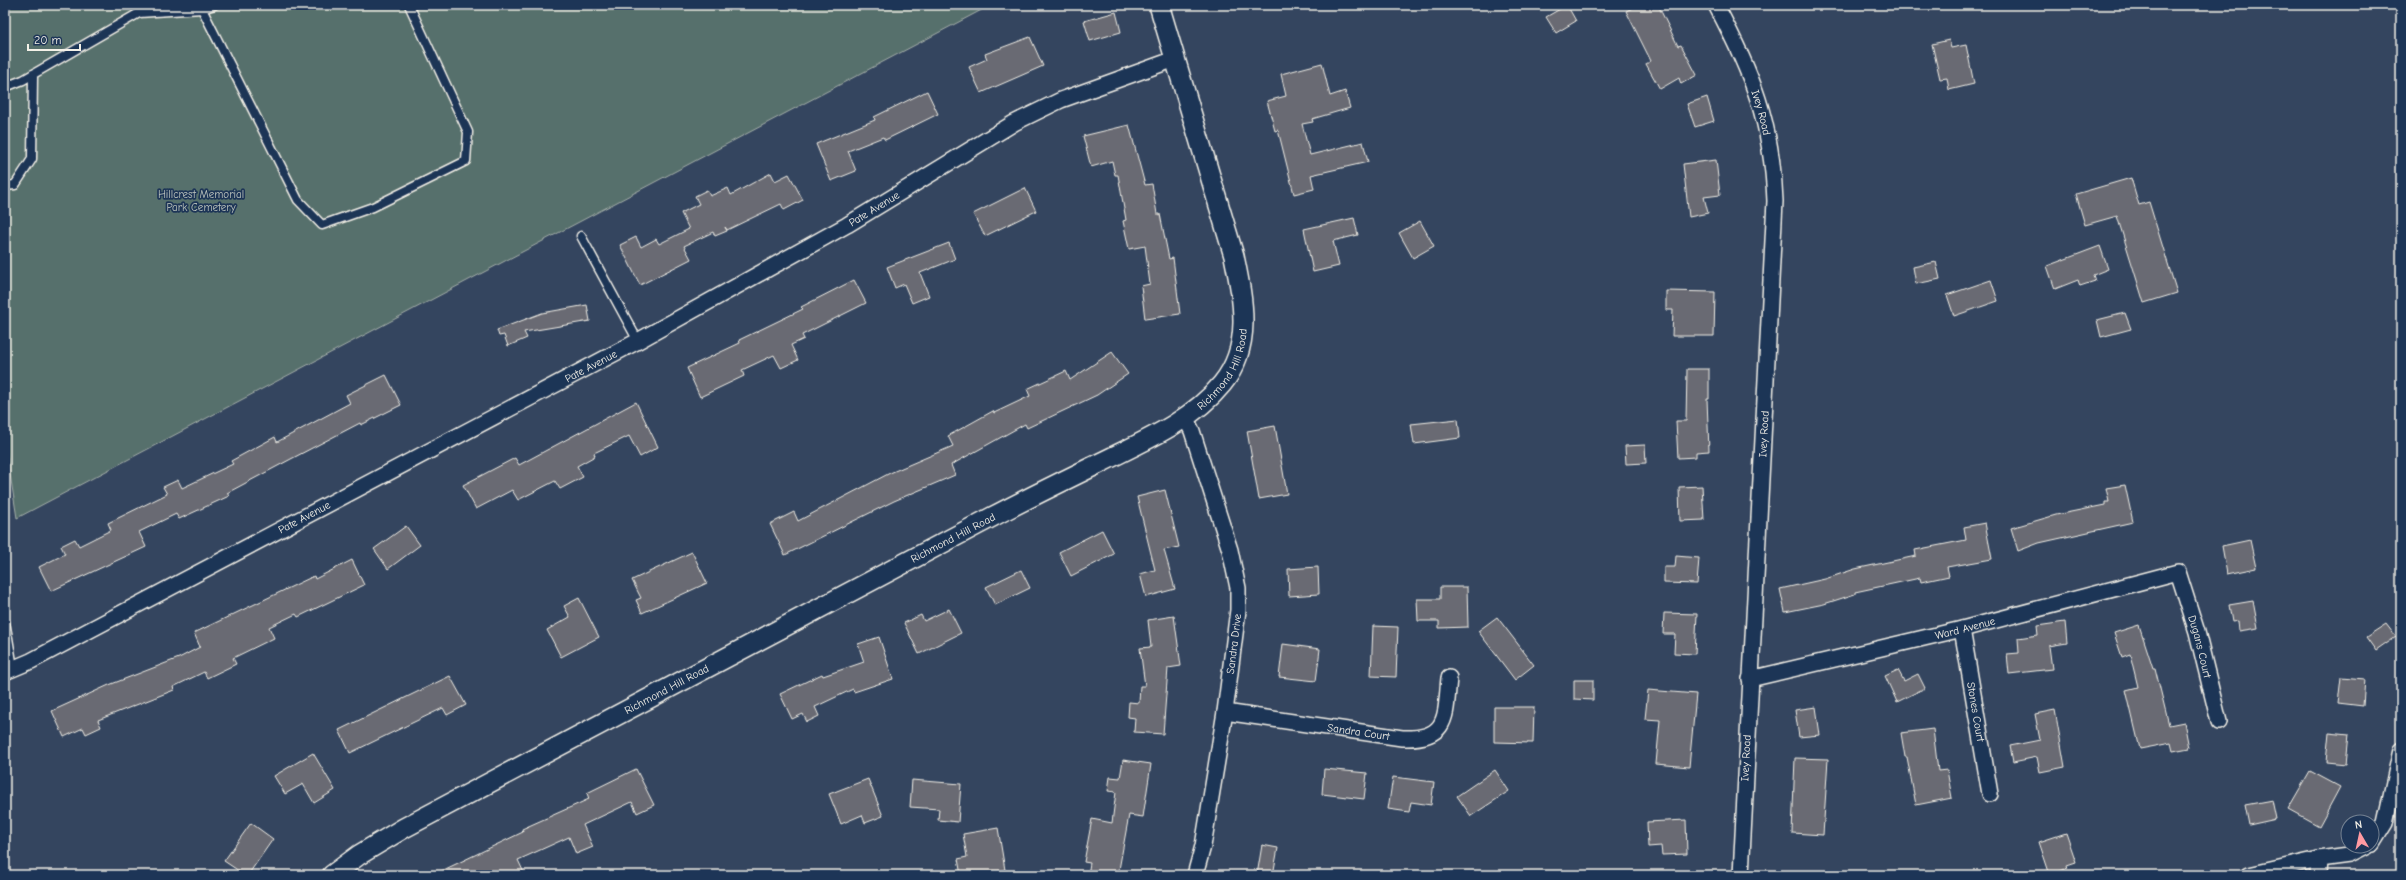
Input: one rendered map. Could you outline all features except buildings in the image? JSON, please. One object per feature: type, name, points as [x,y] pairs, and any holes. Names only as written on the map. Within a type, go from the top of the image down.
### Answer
[{"type":"street","name":"Richmond Hill Road","points":[[332,875],[359,855],[404,828],[1185,417],[1207,399],[1232,370],[1241,347],[1244,330],[1234,256],[1159,5]]},
{"type":"street","name":"Ivey Road","points":[[1716,5],[1748,67],[1768,130],[1774,175],[1774,246],[1750,679],[1741,875]]},
{"type":"street","name":"Pate Avenue","points":[[9,670],[638,341],[847,225],[1014,123],[1061,100],[1175,59]]},
{"type":"street","name":"Sandra Drive","points":[[1185,417],[1192,431],[1230,550],[1238,588],[1238,610],[1225,712],[1203,846],[1194,875]]},
{"type":"street","name":"Ward Avenue","points":[[1750,679],[1962,629],[2178,572]]},
{"type":"street","name":"Dugans Court","points":[[2178,572],[2197,632],[2219,722]]},
{"type":"street","name":"Stones Court","points":[[1962,629],[1990,794]]},
{"type":"street","name":"Sandra Court","points":[[1225,712],[1402,738],[1424,738],[1433,734],[1440,728],[1445,714],[1449,678]]},
{"type":"street","points":[[2380,831],[2385,823],[2401,750]]},
{"type":"street","points":[[2249,875],[2319,859],[2351,854]]},
{"type":"street","points":[[2318,875],[2319,859]]},
{"type":"lane","points":[[5,87],[33,74],[139,13],[202,9],[214,5]]},
{"type":"lane","points":[[202,9],[298,200],[322,225],[373,207],[466,161],[468,132],[409,5]]},
{"type":"lane","points":[[5,186],[15,185],[32,159],[33,74]]},
{"type":"lane","points":[[581,236],[638,341]]},
{"type":"lane","points":[[5,622],[9,670]]},
{"type":"green space","name":"Hillcrest Memorial Park Cemetery","points":[[5,5],[991,5],[17,518],[5,442]]}]
